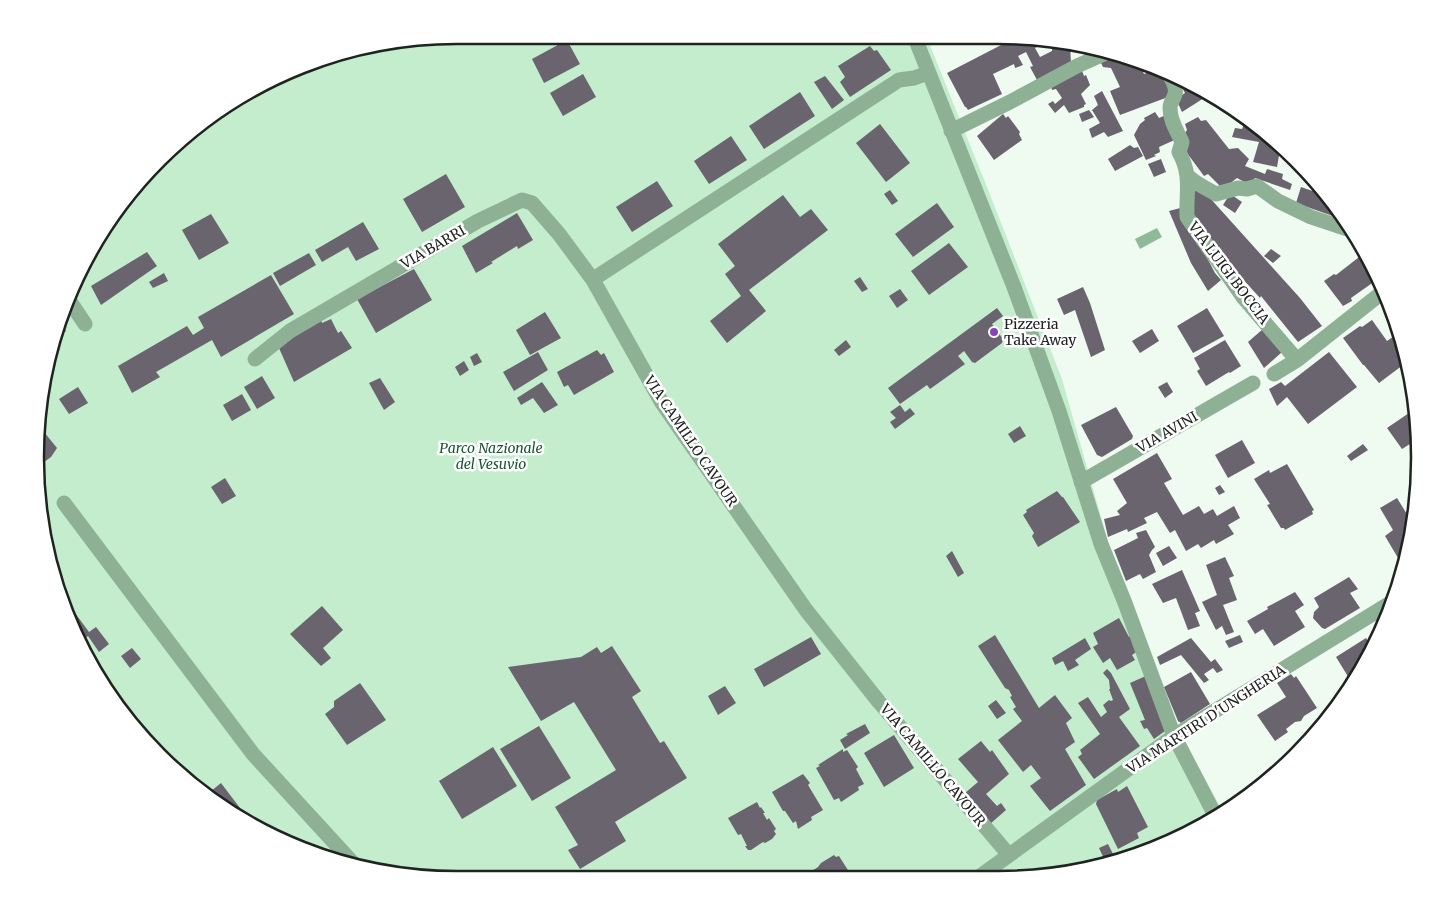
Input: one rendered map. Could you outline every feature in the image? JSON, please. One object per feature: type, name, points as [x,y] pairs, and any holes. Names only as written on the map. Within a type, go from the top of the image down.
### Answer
[{"type":"street","points":[[916,44],[1017,296],[1059,412],[1101,544],[1174,736],[1213,811]]},
{"type":"street","points":[[952,131],[1098,56]]},
{"type":"street","points":[[593,280],[899,80],[914,78],[928,73]]},
{"type":"street","name":"VIA LUIGI BOCCIA","points":[[1172,82],[1175,88],[1175,95],[1171,101],[1171,119],[1182,142],[1179,152],[1185,162],[1188,176],[1187,217],[1242,297],[1297,360]]},
{"type":"street","points":[[1188,176],[1195,183],[1216,194],[1238,188],[1247,190],[1257,186],[1278,201],[1311,217],[1341,227]]},
{"type":"street","name":"VIA BARRI","points":[[255,359],[290,331],[478,221],[522,200],[532,203],[560,234],[593,280]]},
{"type":"street","name":"VIA CAMILLO CAVOUR","points":[[593,280],[662,403],[806,610],[879,702],[1009,855]]},
{"type":"street","points":[[1274,374],[1297,360],[1378,295]]},
{"type":"street","points":[[73,306],[85,324]]},
{"type":"street","name":"VIA AVINI","points":[[1081,482],[1253,383]]},
{"type":"street","points":[[64,503],[252,754],[346,856]]},
{"type":"street","name":"VIA MARTIRI D'UNGHERIA","points":[[987,871],[1174,736],[1383,608]]},
{"type":"green space","name":"Parco Nazionale del Vesuvio","points":[[458,44],[929,44],[1062,379],[1110,549],[1175,723],[1220,806],[1156,840],[1105,857],[1052,868],[998,871],[430,870],[403,868],[350,857],[299,840],[275,829],[228,802],[185,769],[165,750],[146,730],[113,687],[86,640],[75,616],[58,565],[52,538],[47,512],[44,458],[47,403],[52,377],[58,350],[75,299],[86,275],[113,228],[146,185],[185,146],[228,113],[275,86],[299,75],[350,58],[403,47]]},
{"type":"shaded area","points":[[1157,228],[1162,237],[1140,249],[1135,239]]},
{"type":"building","points":[[560,44],[569,44],[580,64],[544,83],[532,59]]},
{"type":"building","points":[[1003,44],[1039,46],[1035,48],[1040,57],[1052,51],[1052,47],[1070,51],[1071,64],[1037,80],[1030,67],[1033,66],[1026,52],[1018,56],[1023,65],[1015,68],[1014,64],[993,74],[1002,94],[968,110],[947,73]]},
{"type":"building","points":[[870,46],[874,51],[877,50],[891,70],[850,97],[840,82],[845,77],[838,66]]},
{"type":"building","points":[[1105,58],[1142,70],[1144,74],[1148,72],[1156,75],[1158,78],[1167,80],[1172,92],[1168,97],[1120,115],[1110,91],[1120,87],[1111,68],[1103,67],[1099,59]]},
{"type":"building","points":[[1081,68],[1090,85],[1081,94],[1086,104],[1084,107],[1069,113],[1064,105],[1055,113],[1048,104],[1053,101],[1055,104],[1062,98],[1056,89],[1052,90],[1050,83]]},
{"type":"building","points":[[583,74],[596,97],[563,116],[550,93]]},
{"type":"building","points":[[825,76],[844,100],[832,109],[814,82]]},
{"type":"building","points":[[1182,87],[1203,99],[1182,112],[1176,99],[1185,93]]},
{"type":"building","points":[[1102,91],[1123,131],[1108,137],[1104,132],[1092,138],[1089,129],[1100,123],[1092,110],[1098,105],[1094,96]]},
{"type":"building","points":[[800,92],[815,116],[764,149],[749,126]]},
{"type":"building","points":[[1089,110],[1094,117],[1082,122],[1079,114]]},
{"type":"building","points":[[1155,112],[1159,118],[1166,115],[1179,138],[1159,147],[1160,152],[1154,155],[1156,156],[1146,160],[1134,135],[1140,124],[1145,120],[1144,118]]},
{"type":"building","points":[[1003,114],[1006,118],[1008,116],[1020,132],[1022,140],[994,160],[977,136]]},
{"type":"building","points":[[1198,117],[1201,121],[1206,120],[1229,149],[1238,148],[1249,159],[1245,166],[1265,174],[1267,169],[1283,174],[1282,179],[1292,184],[1290,190],[1255,178],[1250,185],[1237,178],[1223,189],[1208,174],[1204,176],[1184,149],[1189,145],[1185,133],[1187,130],[1185,124]]},
{"type":"building","points":[[880,124],[910,163],[886,182],[856,143]]},
{"type":"building","points":[[1244,125],[1279,155],[1277,167],[1253,162],[1259,142],[1232,137],[1235,128],[1242,129]]},
{"type":"building","points":[[731,136],[747,160],[709,184],[694,161]]},
{"type":"building","points":[[1130,145],[1134,148],[1138,147],[1143,156],[1115,171],[1108,159]]},
{"type":"building","points":[[1161,159],[1166,172],[1154,177],[1148,164]]},
{"type":"building","points":[[446,174],[465,207],[422,232],[403,199]]},
{"type":"building","points":[[657,181],[673,206],[632,232],[616,207]]},
{"type":"building","points":[[1301,187],[1314,192],[1333,216],[1296,203]]},
{"type":"building","points":[[1201,188],[1300,298],[1322,326],[1298,342],[1261,296],[1260,298],[1211,244],[1190,214],[1189,194]]},
{"type":"building","points":[[890,190],[898,201],[892,205],[884,194]]},
{"type":"building","points":[[1230,194],[1242,202],[1235,213],[1223,205]]},
{"type":"building","points":[[783,195],[800,217],[811,209],[828,230],[749,290],[766,311],[727,343],[710,321],[741,296],[725,274],[735,266],[718,244]]},
{"type":"building","points":[[937,203],[954,227],[913,257],[895,234]]},
{"type":"building","points":[[1184,207],[1205,254],[1221,280],[1208,291],[1191,263],[1169,211]]},
{"type":"building","points":[[517,213],[533,240],[518,249],[517,246],[476,273],[462,246]]},
{"type":"building","points":[[211,214],[229,243],[199,260],[182,230]]},
{"type":"building","points":[[363,222],[379,249],[356,261],[348,247],[322,262],[315,250]]},
{"type":"building","points":[[949,243],[968,267],[929,295],[911,271]]},
{"type":"building","points":[[1271,249],[1281,256],[1273,263],[1264,256]]},
{"type":"building","points":[[147,252],[157,266],[101,305],[91,286]]},
{"type":"building","points":[[309,253],[316,265],[280,286],[273,273]]},
{"type":"building","points":[[1359,257],[1373,283],[1351,298],[1352,301],[1343,306],[1324,281],[1334,274],[1336,275]]},
{"type":"building","points":[[414,269],[432,300],[376,333],[357,299]]},
{"type":"building","points":[[164,273],[168,281],[153,288],[149,282]]},
{"type":"building","points":[[271,275],[294,314],[221,357],[212,340],[156,372],[160,377],[132,393],[118,366],[187,326],[193,335],[204,328],[198,317]]},
{"type":"building","points":[[860,277],[868,289],[862,292],[854,281]]},
{"type":"building","points":[[1083,287],[1105,350],[1091,357],[1075,310],[1064,315],[1057,299]]},
{"type":"building","points":[[900,289],[908,300],[897,308],[889,296]]},
{"type":"building","points":[[997,308],[1003,316],[992,324],[1003,339],[1002,343],[975,363],[972,362],[964,351],[958,356],[965,364],[930,389],[927,385],[900,404],[888,388]]},
{"type":"building","points":[[1207,308],[1224,336],[1193,353],[1177,326]]},
{"type":"building","points":[[545,312],[561,338],[530,355],[516,330]]},
{"type":"building","points":[[331,319],[338,333],[341,331],[352,348],[294,382],[279,348],[284,342],[321,320],[322,323]]},
{"type":"building","points":[[1372,320],[1387,341],[1393,337],[1397,350],[1401,367],[1379,383],[1343,338],[1360,326],[1362,327]]},
{"type":"building","points":[[1152,329],[1159,341],[1140,353],[1132,341]]},
{"type":"building","points":[[1263,329],[1282,352],[1264,368],[1248,342]]},
{"type":"building","points":[[846,340],[851,347],[839,356],[834,350]]},
{"type":"building","points":[[1225,340],[1241,366],[1206,386],[1197,371],[1200,369],[1194,358]]},
{"type":"building","points":[[597,350],[601,355],[604,353],[614,372],[574,395],[568,385],[564,387],[557,372]]},
{"type":"building","points":[[538,352],[548,370],[514,391],[503,372]]},
{"type":"building","points":[[1329,352],[1357,387],[1308,424],[1287,397],[1277,406],[1269,389],[1281,382],[1285,386]]},
{"type":"building","points":[[477,353],[482,362],[474,366],[470,357]]},
{"type":"building","points":[[464,361],[469,370],[460,376],[455,367]]},
{"type":"building","points":[[262,376],[275,398],[257,409],[244,387]]},
{"type":"building","points":[[380,378],[395,402],[384,410],[369,383]]},
{"type":"building","points":[[542,382],[558,405],[544,413],[533,398],[521,405],[517,398]]},
{"type":"building","points":[[1167,382],[1173,392],[1165,398],[1158,387]]},
{"type":"building","points":[[78,387],[88,403],[69,414],[59,399]]},
{"type":"building","points":[[242,394],[251,410],[232,421],[223,405]]},
{"type":"building","points":[[900,405],[905,412],[910,408],[915,414],[895,429],[890,422],[896,418],[890,412]]},
{"type":"building","points":[[1116,407],[1133,436],[1132,439],[1102,457],[1097,455],[1081,425]]},
{"type":"building","points":[[1409,413],[1410,444],[1402,449],[1387,428]]},
{"type":"building","points":[[1020,426],[1026,436],[1014,443],[1008,434]]},
{"type":"building","points":[[45,433],[57,448],[51,457],[44,462]]},
{"type":"building","points":[[1242,440],[1255,463],[1228,478],[1215,455]]},
{"type":"building","points":[[1363,444],[1368,450],[1351,461],[1347,456]]},
{"type":"building","points":[[1157,453],[1172,479],[1164,483],[1183,515],[1199,506],[1204,514],[1213,509],[1217,516],[1234,506],[1240,518],[1228,525],[1234,534],[1216,544],[1214,540],[1201,548],[1198,544],[1186,551],[1175,530],[1170,533],[1157,512],[1144,518],[1147,523],[1128,532],[1127,529],[1108,537],[1104,519],[1120,515],[1117,511],[1127,503],[1113,479]]},
{"type":"building","points":[[1287,464],[1314,510],[1312,511],[1313,514],[1285,530],[1281,528],[1267,505],[1270,504],[1254,479],[1269,470],[1270,473]]},
{"type":"building","points":[[225,478],[236,496],[222,504],[211,487]]},
{"type":"building","points":[[1220,485],[1225,492],[1219,495],[1215,488]]},
{"type":"building","points":[[1057,491],[1080,522],[1038,547],[1032,536],[1034,533],[1023,515],[1027,512],[1026,510]]},
{"type":"building","points":[[1397,498],[1407,515],[1398,559],[1385,536],[1393,530],[1380,508]]},
{"type":"building","points":[[1146,530],[1155,547],[1149,555],[1156,572],[1143,579],[1140,574],[1126,581],[1114,550],[1138,538],[1136,533]]},
{"type":"building","points":[[1169,546],[1177,558],[1163,566],[1156,553]]},
{"type":"building","points":[[952,551],[964,573],[958,577],[946,556]]},
{"type":"building","points":[[1225,557],[1234,576],[1229,578],[1237,600],[1223,605],[1234,632],[1226,635],[1222,626],[1216,630],[1202,602],[1217,595],[1206,565]]},
{"type":"building","points":[[1182,570],[1200,611],[1195,613],[1200,626],[1188,630],[1176,598],[1163,603],[1152,584]]},
{"type":"building","points":[[1349,577],[1358,589],[1350,593],[1360,608],[1325,629],[1322,628],[1313,618],[1314,612],[1319,607],[1314,598]]},
{"type":"building","points":[[1295,592],[1304,605],[1295,611],[1305,627],[1274,646],[1263,629],[1255,634],[1247,621],[1268,609],[1267,607]]},
{"type":"building","points":[[322,606],[343,630],[323,648],[331,658],[321,666],[290,634]]},
{"type":"building","points":[[73,610],[89,632],[96,627],[109,644],[99,652],[88,636],[85,638]]},
{"type":"building","points":[[1119,618],[1129,637],[1132,635],[1139,650],[1132,655],[1135,660],[1117,670],[1110,658],[1103,663],[1093,647],[1098,644],[1093,633]]},
{"type":"building","points":[[995,635],[1039,708],[1055,695],[1072,718],[1066,723],[1075,742],[1065,749],[1086,785],[1050,811],[1030,786],[1041,778],[1031,765],[1023,772],[998,740],[1022,721],[1013,709],[1016,707],[1010,697],[1012,696],[1009,690],[1005,688],[978,646]]},
{"type":"building","points":[[1240,635],[1243,642],[1229,648],[1225,641]]},
{"type":"building","points":[[811,637],[821,654],[764,687],[754,669]]},
{"type":"building","points":[[1085,638],[1091,649],[1075,660],[1079,665],[1068,671],[1063,661],[1055,665],[1052,658]]},
{"type":"building","points":[[1191,638],[1211,662],[1215,659],[1223,670],[1217,673],[1213,668],[1204,674],[1209,680],[1204,683],[1181,655],[1160,665],[1157,657]]},
{"type":"building","points":[[1366,638],[1368,642],[1348,677],[1336,657]]},
{"type":"building","points":[[612,646],[641,691],[632,697],[660,743],[664,741],[687,778],[615,822],[626,841],[580,869],[568,850],[578,845],[555,807],[616,770],[574,702],[541,721],[508,667],[581,657],[597,647],[601,653]]},
{"type":"building","points":[[132,648],[141,659],[130,668],[121,656]]},
{"type":"building","points":[[1107,669],[1130,709],[1119,717],[1140,746],[1094,779],[1078,757],[1082,754],[1080,750],[1100,734],[1078,703],[1088,697],[1101,717],[1107,712],[1103,705],[1109,700],[1113,700],[1109,689],[1109,680],[1103,673]]},
{"type":"building","points":[[1191,672],[1210,704],[1181,723],[1178,721],[1164,687]]},
{"type":"building","points":[[1291,674],[1294,678],[1296,676],[1317,708],[1304,716],[1301,721],[1295,722],[1286,729],[1288,732],[1275,741],[1257,715],[1286,697],[1277,683]]},
{"type":"building","points":[[1148,675],[1165,731],[1154,739],[1147,728],[1144,729],[1140,721],[1145,720],[1130,683]]},
{"type":"building","points":[[360,683],[386,720],[347,745],[325,714],[334,707],[334,701]]},
{"type":"building","points":[[725,686],[736,703],[718,715],[708,696]]},
{"type":"building","points":[[996,700],[1006,713],[997,719],[988,706]]},
{"type":"building","points":[[865,724],[870,733],[845,749],[840,740],[848,735],[846,734]]},
{"type":"building","points":[[539,726],[571,778],[532,801],[500,749]]},
{"type":"building","points":[[894,735],[914,768],[884,787],[864,753]]},
{"type":"building","points":[[981,741],[990,752],[992,750],[1009,774],[986,794],[997,806],[1001,803],[1006,810],[990,824],[965,793],[978,782],[958,759]]},
{"type":"building","points":[[493,747],[517,786],[462,819],[439,781]]},
{"type":"building","points":[[843,749],[843,752],[847,750],[858,767],[856,769],[864,784],[858,787],[859,790],[841,802],[839,798],[834,800],[816,768]]},
{"type":"building","points":[[803,774],[810,783],[808,785],[823,810],[811,817],[812,820],[798,829],[796,821],[793,823],[785,811],[783,811],[772,792]]},
{"type":"building","points":[[221,783],[240,808],[228,802],[212,790]]},
{"type":"building","points":[[1127,786],[1148,827],[1137,833],[1139,838],[1118,849],[1096,804],[1097,800],[1117,789],[1118,792]]},
{"type":"building","points":[[757,802],[765,813],[763,813],[767,820],[769,818],[776,829],[774,831],[776,834],[765,843],[763,842],[748,850],[741,834],[738,835],[728,818]]},
{"type":"building","points":[[1108,844],[1113,854],[1103,857],[1099,848]]},
{"type":"building","points":[[834,855],[836,857],[839,856],[849,871],[812,871]]},
{"type":"place","name":"Pizzeria Take Away","points":[[994,332]]}]
